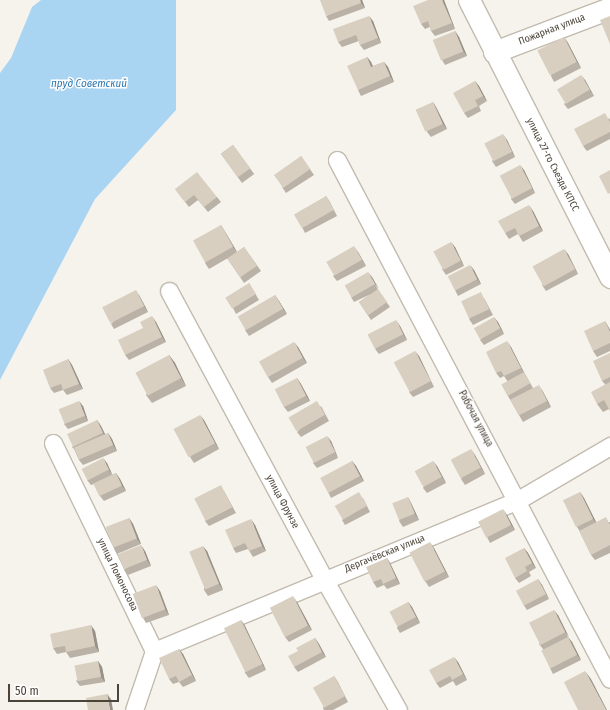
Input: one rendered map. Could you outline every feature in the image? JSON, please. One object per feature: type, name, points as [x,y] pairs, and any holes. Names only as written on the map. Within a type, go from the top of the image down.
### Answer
[{"type":"street","name":"улица 27-го Съезда КПСС","points":[[469,0],[494,52],[610,277]]},
{"type":"street","name":"Пожарная улица","points":[[494,52],[610,8]]},
{"type":"street","name":"Рабочая улица","points":[[337,160],[518,500],[610,679]]},
{"type":"street","name":"улица Фрунзе","points":[[169,291],[324,579],[398,710]]},
{"type":"street","name":"улица Ломоносова","points":[[52,443],[154,651]]},
{"type":"street","name":"Дергачёвская улица","points":[[154,651],[324,579],[518,500],[610,446]]},
{"type":"street","points":[[134,710],[154,651]]},
{"type":"water","name":"пруд Советский","points":[[41,0],[176,0],[176,110],[95,199],[0,380],[0,73],[11,58],[32,7]]},
{"type":"building","points":[[320,0],[360,0],[361,3],[326,16]]},
{"type":"building","points":[[428,0],[442,0],[452,23],[431,31],[428,21],[421,24],[413,6]]},
{"type":"building","points":[[369,16],[378,38],[360,45],[356,35],[338,42],[333,29]]},
{"type":"building","points":[[610,16],[610,44],[600,20]]},
{"type":"building","points":[[455,31],[463,51],[441,60],[433,40]]},
{"type":"building","points":[[564,37],[577,62],[550,76],[537,51]]},
{"type":"building","points":[[367,57],[371,67],[384,62],[390,76],[358,90],[347,66]]},
{"type":"building","points":[[581,75],[590,90],[566,104],[557,89]]},
{"type":"building","points":[[475,81],[483,96],[475,100],[478,106],[464,113],[453,93]]},
{"type":"building","points":[[433,102],[443,124],[425,132],[416,110]]},
{"type":"building","points":[[605,113],[610,122],[610,132],[583,146],[574,129]]},
{"type":"building","points":[[503,134],[512,152],[493,161],[484,144]]},
{"type":"building","points":[[233,145],[250,168],[238,177],[221,154]]},
{"type":"building","points":[[301,156],[310,169],[283,188],[274,175]]},
{"type":"building","points":[[520,165],[532,188],[512,199],[500,176]]},
{"type":"building","points":[[610,170],[610,193],[608,194],[599,176]]},
{"type":"building","points":[[197,172],[217,197],[204,207],[194,195],[185,202],[175,189]]},
{"type":"building","points":[[326,196],[334,210],[302,228],[294,214]]},
{"type":"building","points":[[529,205],[539,226],[519,236],[515,228],[505,233],[498,221]]},
{"type":"building","points":[[221,225],[233,247],[205,262],[193,241]]},
{"type":"building","points":[[451,242],[461,261],[443,270],[433,251]]},
{"type":"building","points":[[354,246],[362,260],[334,276],[326,262]]},
{"type":"building","points":[[244,247],[257,266],[240,277],[227,258]]},
{"type":"building","points":[[564,249],[575,269],[544,287],[533,266]]},
{"type":"building","points":[[470,265],[477,279],[455,291],[448,276]]},
{"type":"building","points":[[368,272],[375,284],[352,298],[345,286]]},
{"type":"building","points":[[249,283],[256,294],[232,309],[225,298]]},
{"type":"building","points":[[378,289],[387,302],[368,315],[359,302]]},
{"type":"building","points":[[136,290],[144,306],[110,323],[102,307]]},
{"type":"building","points":[[481,292],[489,309],[469,319],[461,301]]},
{"type":"building","points":[[275,295],[283,309],[246,330],[238,316]]},
{"type":"building","points":[[152,316],[162,337],[125,355],[118,340],[143,328],[140,322]]},
{"type":"building","points":[[494,317],[500,328],[480,340],[474,328]]},
{"type":"building","points":[[396,320],[403,334],[375,349],[367,335]]},
{"type":"building","points":[[605,321],[610,332],[610,343],[593,351],[584,331]]},
{"type":"building","points":[[507,341],[521,368],[504,376],[501,371],[496,373],[486,352]]},
{"type":"building","points":[[294,342],[303,358],[268,377],[259,361]]},
{"type":"building","points":[[415,351],[431,381],[410,392],[394,362]]},
{"type":"building","points":[[610,353],[610,377],[602,381],[593,361]]},
{"type":"building","points":[[169,355],[181,378],[148,396],[135,373]]},
{"type":"building","points":[[68,359],[79,384],[63,390],[61,384],[50,388],[43,370]]},
{"type":"building","points":[[524,372],[530,383],[508,396],[501,385]]},
{"type":"building","points":[[297,378],[306,396],[284,407],[275,389]]},
{"type":"building","points":[[610,382],[610,411],[604,400],[597,404],[591,392]]},
{"type":"building","points":[[539,385],[547,401],[519,416],[510,400]]},
{"type":"building","points":[[79,401],[85,416],[65,424],[59,409]]},
{"type":"building","points":[[317,401],[325,415],[296,431],[288,418]]},
{"type":"building","points":[[200,415],[215,443],[189,457],[174,429]]},
{"type":"building","points":[[97,420],[103,433],[73,447],[67,434]]},
{"type":"building","points":[[108,433],[113,445],[79,459],[74,447]]},
{"type":"building","points":[[327,436],[335,452],[314,463],[306,447]]},
{"type":"building","points":[[471,449],[481,468],[461,478],[451,460]]},
{"type":"building","points":[[103,458],[109,470],[88,480],[82,469]]},
{"type":"building","points":[[352,461],[360,476],[328,493],[320,478]]},
{"type":"building","points":[[433,461],[442,477],[423,487],[415,471]]},
{"type":"building","points":[[116,473],[122,486],[99,496],[93,484]]},
{"type":"building","points":[[221,485],[232,507],[206,521],[194,499]]},
{"type":"building","points":[[359,492],[367,506],[343,520],[335,506]]},
{"type":"building","points":[[580,492],[593,519],[576,527],[563,500]]},
{"type":"building","points":[[408,497],[415,514],[399,520],[392,503]]},
{"type":"building","points":[[503,509],[511,525],[486,538],[478,522]]},
{"type":"building","points":[[606,517],[610,525],[610,545],[591,555],[579,531]]},
{"type":"building","points":[[129,518],[137,539],[114,547],[106,527]]},
{"type":"building","points":[[251,519],[262,546],[249,551],[245,543],[233,548],[225,530]]},
{"type":"building","points":[[430,542],[445,571],[424,582],[410,552]]},
{"type":"building","points":[[141,545],[147,560],[124,569],[118,554]]},
{"type":"building","points":[[203,546],[219,584],[205,590],[189,552]]},
{"type":"building","points":[[524,548],[532,563],[525,567],[527,571],[515,578],[505,558]]},
{"type":"building","points":[[387,558],[396,578],[383,584],[381,579],[373,582],[366,567]]},
{"type":"building","points":[[538,579],[546,594],[524,606],[516,591]]},
{"type":"building","points":[[156,585],[165,609],[142,618],[133,594]]},
{"type":"building","points":[[293,596],[308,625],[285,637],[270,608]]},
{"type":"building","points":[[408,602],[416,617],[397,627],[389,612]]},
{"type":"building","points":[[554,610],[565,632],[540,645],[529,623]]},
{"type":"building","points":[[241,620],[262,664],[245,672],[224,628]]},
{"type":"building","points":[[91,625],[95,646],[66,652],[65,646],[53,648],[50,634]]},
{"type":"building","points":[[568,637],[577,655],[550,668],[541,651]]},
{"type":"building","points":[[315,638],[322,652],[294,667],[288,656],[298,651],[296,648]]},
{"type":"building","points":[[179,649],[192,675],[179,682],[176,676],[169,679],[159,658]]},
{"type":"building","points":[[454,657],[463,674],[452,680],[450,676],[436,683],[429,670]]},
{"type":"building","points":[[98,661],[101,677],[77,681],[74,666]]},
{"type":"building","points":[[585,671],[606,710],[578,710],[564,682]]},
{"type":"building","points":[[334,676],[345,696],[324,708],[313,688]]},
{"type":"building","points":[[107,694],[110,710],[88,710],[86,698]]}]
